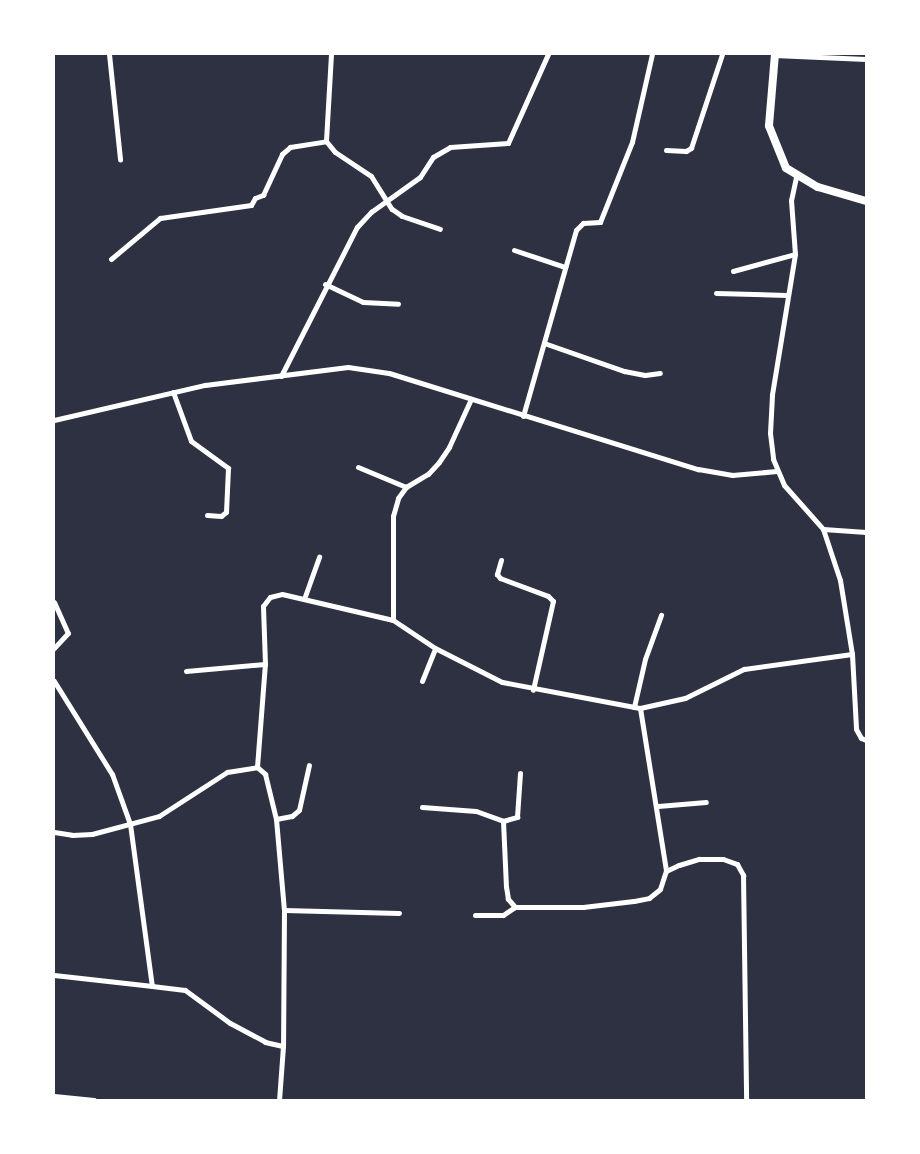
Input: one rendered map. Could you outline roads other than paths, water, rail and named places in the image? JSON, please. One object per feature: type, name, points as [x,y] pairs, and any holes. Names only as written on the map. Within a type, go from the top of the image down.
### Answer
[{"type":"street","points":[[109,54],[120,159]]},
{"type":"street","points":[[331,54],[326,141],[335,152],[371,176],[387,201],[402,216],[440,229]]},
{"type":"street","points":[[281,376],[357,226],[420,177],[433,157],[450,147],[508,143],[548,54]]},
{"type":"street","points":[[523,416],[579,224],[600,222],[632,142],[652,54]]},
{"type":"street","points":[[666,150],[686,151],[691,148],[722,54]]},
{"type":"street","points":[[866,59],[774,54],[769,126],[778,155],[796,177],[818,187],[866,201]]},
{"type":"street","points":[[111,259],[160,218],[251,205],[256,198],[263,195],[282,154],[290,147],[326,141]]},
{"type":"street","points":[[796,177],[791,200],[795,254],[775,362],[770,433],[777,472],[799,504],[823,529],[840,580],[852,654],[856,729],[861,738],[866,740]]},
{"type":"street","points":[[514,250],[565,267]]},
{"type":"street","points":[[733,271],[795,254]]},
{"type":"street","points":[[326,284],[363,302],[398,304]]},
{"type":"street","points":[[716,293],[787,296]]},
{"type":"street","points":[[544,343],[624,370],[645,375],[660,373]]},
{"type":"street","points":[[54,420],[173,392],[348,367],[370,368],[698,469],[732,474],[777,472]]},
{"type":"street","points":[[173,392],[191,442],[228,468],[226,512],[221,516],[208,515]]},
{"type":"street","points":[[393,620],[393,516],[398,498],[406,487],[428,474],[444,454],[471,399]]},
{"type":"street","points":[[358,466],[406,487]]},
{"type":"street","points":[[823,529],[866,532]]},
{"type":"street","points":[[304,599],[319,558]]},
{"type":"street","points":[[501,560],[498,574],[500,578],[548,596],[553,601],[533,690]]},
{"type":"street","points":[[256,766],[265,664],[263,606],[270,597],[282,594],[393,620],[435,648],[483,674],[533,690],[637,708],[685,698],[744,669],[852,654]]},
{"type":"street","points":[[54,602],[68,633],[54,648]]},
{"type":"street","points":[[475,915],[503,915],[515,907],[583,907],[642,900],[660,889],[666,871],[658,806],[637,708],[645,660],[661,615]]},
{"type":"street","points":[[422,681],[435,648]]},
{"type":"street","points":[[186,671],[265,664]]},
{"type":"street","points":[[54,681],[112,774],[130,824],[152,986]]},
{"type":"street","points":[[276,819],[292,816],[298,810],[309,765]]},
{"type":"street","points":[[256,766],[266,774],[276,819],[284,910],[283,1046],[279,1100]]},
{"type":"street","points":[[54,832],[72,835],[92,834],[130,824],[174,808],[227,772],[256,766]]},
{"type":"street","points":[[422,807],[476,811],[503,821],[517,817],[520,773]]},
{"type":"street","points":[[658,806],[706,802]]},
{"type":"street","points":[[503,821],[507,893],[515,907]]},
{"type":"street","points":[[666,871],[699,859],[723,859],[736,864],[743,875],[746,1100]]},
{"type":"street","points":[[284,910],[399,912]]},
{"type":"street","points":[[54,975],[185,990],[230,1023],[265,1042],[283,1046]]},
{"type":"street","points":[[54,1096],[94,1100]]}]
